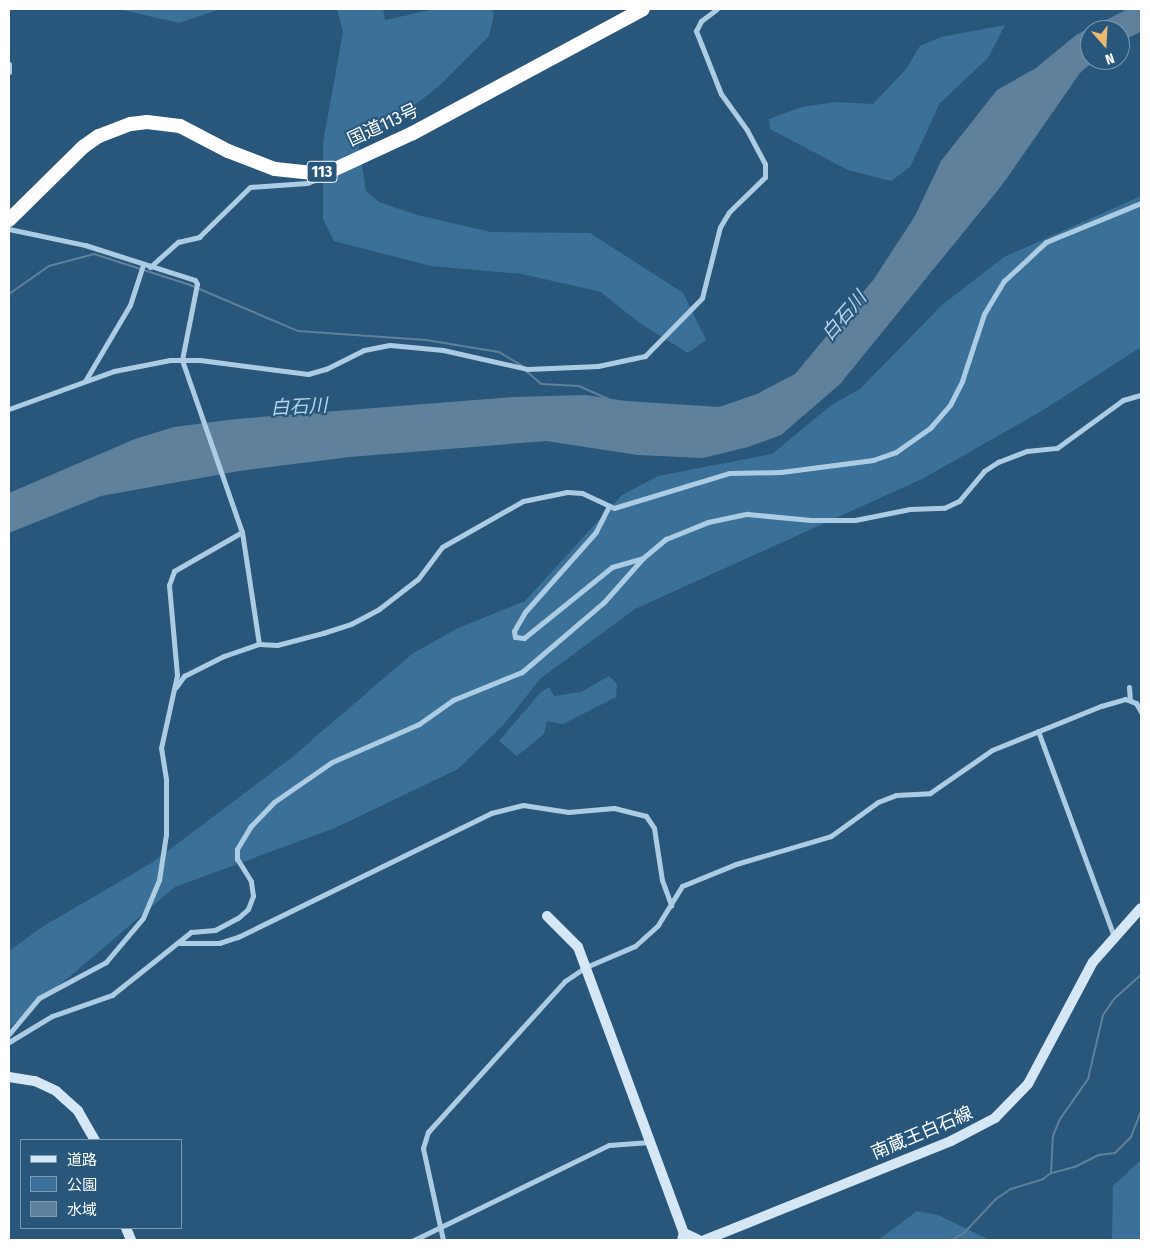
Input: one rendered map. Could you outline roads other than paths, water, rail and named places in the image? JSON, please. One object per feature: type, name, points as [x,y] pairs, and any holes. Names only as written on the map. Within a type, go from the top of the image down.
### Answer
[{"type":"highway","name":"国道113号","points":[[9,220],[83,147],[99,136],[130,124],[148,122],[180,126],[228,151],[275,169],[313,173],[331,170],[413,133],[642,9]]},
{"type":"main road","name":"南蔵王白石線","points":[[705,1240],[951,1141],[995,1118],[1028,1084],[1077,987],[1114,937],[1141,908]]},
{"type":"main road","points":[[547,916],[578,947],[683,1237],[698,1240]]},
{"type":"main road","points":[[9,1077],[35,1082],[56,1091],[78,1110],[94,1139]]},
{"type":"street","points":[[9,409],[85,381],[133,367],[182,360],[200,360],[308,374],[326,369],[364,350],[390,345],[442,350],[527,369],[598,366],[645,356],[702,298],[720,227],[729,212],[762,182],[766,169],[747,130],[721,94],[696,32],[701,21],[717,9]]},
{"type":"street","points":[[9,64],[9,72]]},
{"type":"street","points":[[150,267],[178,242],[199,237],[250,187],[308,183],[326,176],[331,170]]},
{"type":"street","points":[[176,687],[184,676],[259,644],[300,640],[350,624],[379,609],[418,579],[442,547],[483,527],[523,501],[567,492],[582,493],[609,506],[620,506],[729,473],[781,472],[873,460],[896,452],[930,428],[950,405],[962,381],[984,314],[1004,281],[1046,242],[1141,203]]},
{"type":"street","points":[[9,229],[85,245],[142,269],[150,267],[183,274],[197,284],[182,360],[199,406],[223,485],[242,532],[259,644]]},
{"type":"street","points":[[85,381],[130,305],[142,269]]},
{"type":"street","points":[[9,1042],[52,1016],[112,996],[177,942],[196,930],[223,927],[248,909],[252,900],[252,887],[238,863],[236,852],[246,832],[274,802],[332,762],[418,724],[453,700],[522,672],[604,602],[644,558],[666,539],[687,529],[740,515],[764,513],[811,520],[856,520],[910,509],[944,508],[959,501],[984,471],[998,462],[1027,451],[1057,448],[1122,400],[1141,395]]},
{"type":"street","points":[[609,506],[596,532],[526,612],[517,626],[515,637],[524,638],[608,570],[644,558]]},
{"type":"street","points":[[9,1034],[39,998],[106,962],[143,918],[162,866],[166,806],[161,748],[176,687],[170,585],[174,571],[242,532]]},
{"type":"street","points":[[1129,687],[1130,700],[1141,712]]},
{"type":"street","points":[[443,1240],[428,1180],[423,1148],[428,1132],[565,982],[586,967],[635,946],[658,925],[679,890],[697,878],[831,836],[878,802],[896,795],[930,792],[983,755],[1038,731],[1121,699],[1130,700]]},
{"type":"street","points":[[1038,731],[1114,937]]},
{"type":"street","points":[[177,942],[219,943],[238,937],[491,813],[523,805],[568,812],[614,808],[646,816],[654,828],[662,880],[670,905]]},
{"type":"street","points":[[414,1240],[609,1145],[650,1142]]},
{"type":"water","points":[[1128,9],[1141,9],[1141,32],[1130,37],[1130,20],[1106,20]]},
{"type":"water","name":"白石川","points":[[1080,33],[1080,70],[1083,70],[1002,185],[840,384],[781,435],[748,447],[703,458],[638,455],[546,441],[350,457],[239,471],[101,496],[9,533],[9,493],[135,439],[174,427],[236,419],[514,397],[585,395],[626,401],[719,407],[757,394],[795,374],[874,279],[915,216],[941,161],[997,90],[1036,68]]},
{"type":"waterway","points":[[9,294],[49,266],[94,254],[190,285],[298,331],[426,340],[499,352],[522,366]]},
{"type":"waterway","points":[[525,370],[541,384],[579,386],[611,400]]},
{"type":"waterway","points":[[952,1240],[964,1233],[996,1199],[1011,1189],[1043,1179],[1051,1173],[1053,1136],[1060,1119],[1088,1079],[1103,1015],[1114,999],[1141,975]]},
{"type":"waterway","points":[[1052,1173],[1075,1167],[1099,1155],[1115,1153],[1131,1137],[1141,1111]]}]
